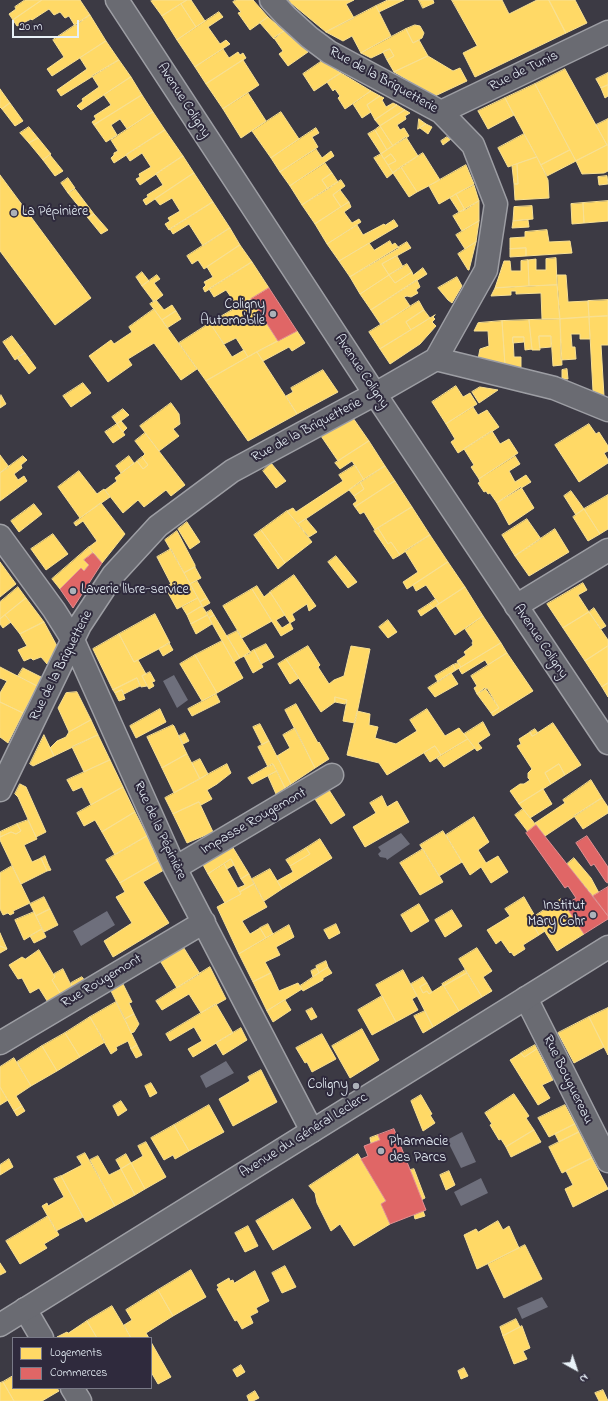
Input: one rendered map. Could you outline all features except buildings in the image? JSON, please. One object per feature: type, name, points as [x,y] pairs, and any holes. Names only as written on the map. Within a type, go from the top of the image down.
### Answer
[{"type":"street","name":"Avenue Coligny","points":[[117,0],[375,394],[608,743]]},
{"type":"street","name":"Rue de la Briquetterie","points":[[0,790],[80,625],[114,575],[158,526],[232,471],[375,394],[436,359],[486,270],[496,204],[473,145],[440,112],[329,52],[309,37],[271,0]]},
{"type":"street","name":"Rue de Tunis","points":[[440,112],[608,32]]},
{"type":"street","points":[[436,359],[554,388],[608,410]]},
{"type":"street","name":"Rue de la Pépinière","points":[[0,536],[54,610],[73,640],[175,868],[312,1131]]},
{"type":"street","points":[[516,606],[608,550]]},
{"type":"street","name":"Impasse Rougemont","points":[[175,868],[332,775]]},
{"type":"street","name":"Rue Rougemont","points":[[0,1043],[204,922]]},
{"type":"street","name":"Avenue du Général Leclerc","points":[[0,1325],[608,947]]},
{"type":"street","name":"Rue Bouguereau","points":[[526,998],[608,1161]]},
{"type":"street","points":[[25,1309],[41,1337]]},
{"type":"street","points":[[73,1389],[80,1401]]},
{"type":"shaded area","points":[[174,675],[188,700],[177,708],[163,681]]},
{"type":"shaded area","points":[[401,833],[410,844],[387,860],[386,858],[380,857],[378,854],[381,851],[378,847]]},
{"type":"shaded area","points":[[107,911],[115,925],[81,946],[73,931]]},
{"type":"shaded area","points":[[226,1061],[234,1073],[206,1088],[200,1076]]},
{"type":"shaded area","points":[[462,1132],[476,1162],[461,1168],[447,1140]]},
{"type":"shaded area","points":[[481,1178],[488,1193],[461,1206],[454,1192]]},
{"type":"shaded area","points":[[542,1297],[548,1307],[522,1319],[517,1308]]},
{"type":"place","name":"La Pépinière","points":[[14,213]]},
{"type":"place","name":"Coligny Automobile","points":[[273,314]]},
{"type":"place","name":"Laverie libre-service","points":[[73,591]]},
{"type":"place","name":"Institut Mary Cohr","points":[[593,915]]},
{"type":"place","name":"Coligny","points":[[356,1086]]},
{"type":"place","name":"Pharmacie des Parcs","points":[[381,1151]]}]
